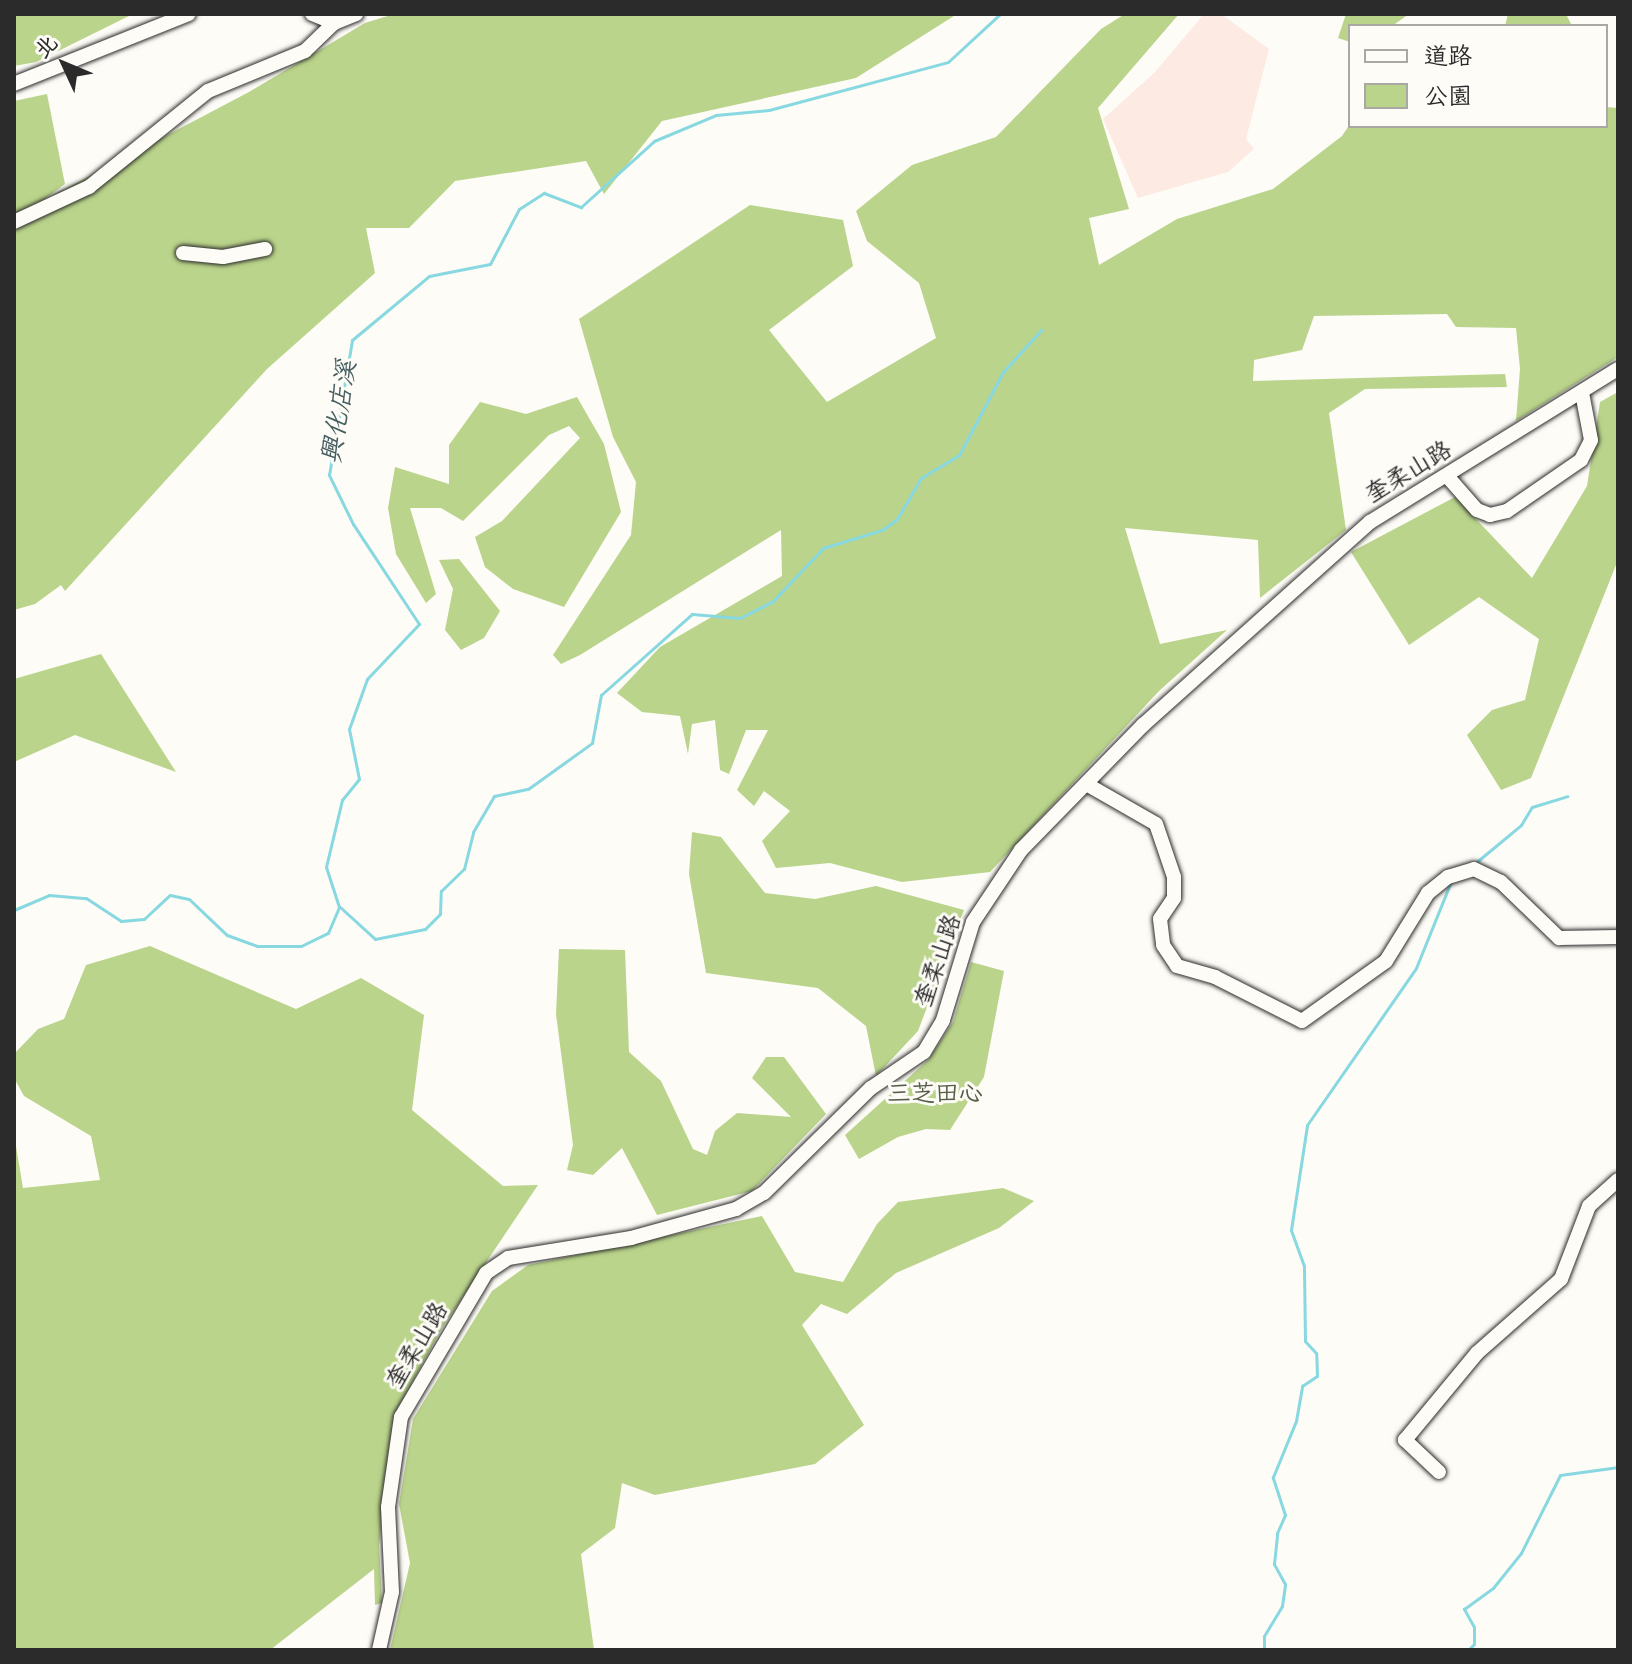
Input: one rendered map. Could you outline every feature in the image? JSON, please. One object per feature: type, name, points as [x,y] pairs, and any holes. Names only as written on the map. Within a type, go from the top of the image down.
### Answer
[{"type":"street","points":[[14,84],[189,14]]},
{"type":"street","points":[[312,14],[334,23]]},
{"type":"street","points":[[14,222],[89,187],[208,91],[305,51],[334,23],[356,14]]},
{"type":"street","points":[[183,253],[223,257],[265,249]]},
{"type":"street","name":"奎柔山路","points":[[379,1650],[392,1592],[388,1507],[401,1417],[486,1273],[508,1258],[631,1238],[736,1209],[764,1193],[871,1088],[924,1052],[943,1020],[973,922],[1021,850],[1088,785],[1143,725],[1370,522],[1618,369]]},
{"type":"street","points":[[1447,476],[1477,510],[1490,515],[1507,511],[1581,460],[1591,440],[1582,393]]},
{"type":"street","points":[[1088,785],[1156,824],[1174,877],[1174,898],[1160,919],[1163,945],[1177,966],[1215,977],[1302,1021],[1386,961],[1428,893],[1448,877],[1474,869],[1501,882],[1559,938],[1618,937]]},
{"type":"street","points":[[1439,1472],[1405,1440],[1477,1353],[1561,1279],[1589,1206],[1618,1180]]},
{"type":"shaded area","points":[[1204,14],[1221,14],[1269,49],[1246,139],[1254,149],[1228,172],[1138,198],[1103,119],[1155,72]]},
{"type":"green space","points":[[14,14],[133,14],[36,62],[14,66]]},
{"type":"green space","points":[[394,14],[957,14],[856,78],[662,121],[604,194],[586,161],[455,181],[409,228],[366,228],[375,273],[267,369],[65,591],[61,585],[35,604],[14,610],[14,216],[24,210],[14,214],[14,101],[47,94],[65,184],[42,201],[249,92],[365,23]]},
{"type":"green space","points":[[1125,14],[1179,14],[1098,108],[1129,209],[1089,218],[1099,265],[1177,219],[1273,189],[1342,136],[1348,127],[1608,128],[1608,107],[1618,108],[1618,357],[1516,421],[1520,369],[1516,328],[1456,327],[1447,314],[1314,316],[1302,350],[1254,360],[1253,381],[1505,374],[1507,387],[1365,389],[1329,413],[1346,530],[1260,598],[1258,540],[1125,528],[1160,644],[1227,630],[1159,691],[990,872],[902,882],[830,863],[776,868],[762,841],[790,811],[764,791],[754,806],[737,790],[768,730],[746,730],[729,774],[720,770],[715,720],[692,724],[688,754],[680,716],[642,712],[617,693],[660,647],[782,576],[781,530],[580,655],[561,664],[553,655],[631,535],[636,482],[613,437],[579,319],[750,205],[843,220],[853,266],[769,330],[827,402],[936,338],[919,283],[867,241],[856,211],[912,165],[996,137],[1101,29]]},
{"type":"green space","points":[[1346,14],[1409,14],[1395,24],[1348,24],[1348,41],[1338,38]]},
{"type":"green space","points":[[1508,14],[1566,14],[1571,24],[1506,24]]},
{"type":"green space","points":[[1618,392],[1618,560],[1531,778],[1501,790],[1467,735],[1492,710],[1525,700],[1539,639],[1479,597],[1409,645],[1351,552],[1455,497],[1532,578],[1587,486],[1600,402]]},
{"type":"green space","points":[[577,397],[604,444],[621,512],[564,607],[513,589],[485,567],[475,537],[502,521],[580,438],[569,426],[549,435],[463,521],[441,508],[410,508],[436,594],[426,603],[396,554],[388,508],[395,467],[449,484],[449,445],[480,402],[526,414]]},
{"type":"green space","points":[[459,559],[500,611],[484,638],[461,650],[445,630],[453,589],[439,560]]},
{"type":"green space","points":[[101,654],[176,772],[75,735],[14,762],[14,679]]},
{"type":"green space","points":[[692,832],[721,837],[765,893],[815,899],[876,886],[964,910],[918,1031],[876,1076],[866,1026],[818,988],[706,973],[689,874]]},
{"type":"green space","points":[[150,946],[296,1009],[361,978],[424,1015],[412,1110],[503,1186],[538,1185],[442,1328],[395,1414],[379,1545],[382,1603],[375,1605],[374,1569],[270,1650],[14,1650],[14,1134],[23,1188],[100,1180],[91,1136],[24,1096],[14,1078],[14,1054],[38,1029],[64,1019],[86,965]]},
{"type":"green space","points":[[559,949],[625,950],[629,1052],[661,1081],[693,1149],[707,1155],[715,1131],[737,1113],[791,1117],[752,1078],[766,1057],[784,1057],[826,1114],[752,1191],[657,1215],[622,1148],[593,1175],[567,1170],[573,1145],[556,1014]]},
{"type":"green space","name":"三芝田心","points":[[971,962],[1004,971],[984,1077],[950,1130],[926,1129],[898,1137],[859,1159],[845,1135],[928,1060],[953,1022]]},
{"type":"green space","points":[[1003,1188],[1034,1201],[999,1228],[896,1273],[847,1314],[821,1304],[802,1325],[864,1425],[815,1464],[655,1495],[622,1483],[615,1528],[581,1554],[594,1650],[390,1650],[410,1563],[399,1504],[413,1419],[492,1291],[528,1265],[762,1216],[795,1272],[843,1282],[877,1224],[898,1202]]},
{"type":"waterway","name":"興化店溪","points":[[14,910],[49,895],[86,898],[121,921],[144,919],[170,895],[189,899],[227,935],[257,946],[301,946],[328,933],[339,907],[326,867],[342,800],[359,779],[349,729],[367,679],[419,624],[353,524],[329,475],[352,340],[429,276],[490,264],[519,209],[544,193],[581,207],[654,141],[716,115],[769,110],[948,62],[1000,14]]},
{"type":"waterway","points":[[340,907],[375,939],[425,929],[440,914],[441,891],[464,869],[473,832],[494,796],[528,789],[592,743],[601,695],[692,614],[740,618],[772,602],[823,548],[882,530],[897,519],[921,478],[959,455],[1003,372],[1041,330]]},
{"type":"waterway","points":[[1474,864],[1521,825],[1532,807],[1567,796]]},
{"type":"waterway","points":[[1264,1650],[1264,1636],[1282,1606],[1285,1584],[1274,1564],[1277,1533],[1285,1515],[1273,1477],[1296,1421],[1302,1386],[1317,1376],[1316,1353],[1305,1341],[1304,1266],[1291,1230],[1307,1125],[1416,968],[1450,884]]},
{"type":"waterway","points":[[1468,1650],[1474,1644],[1474,1627],[1464,1609],[1493,1588],[1521,1553],[1560,1475],[1618,1467]]}]
